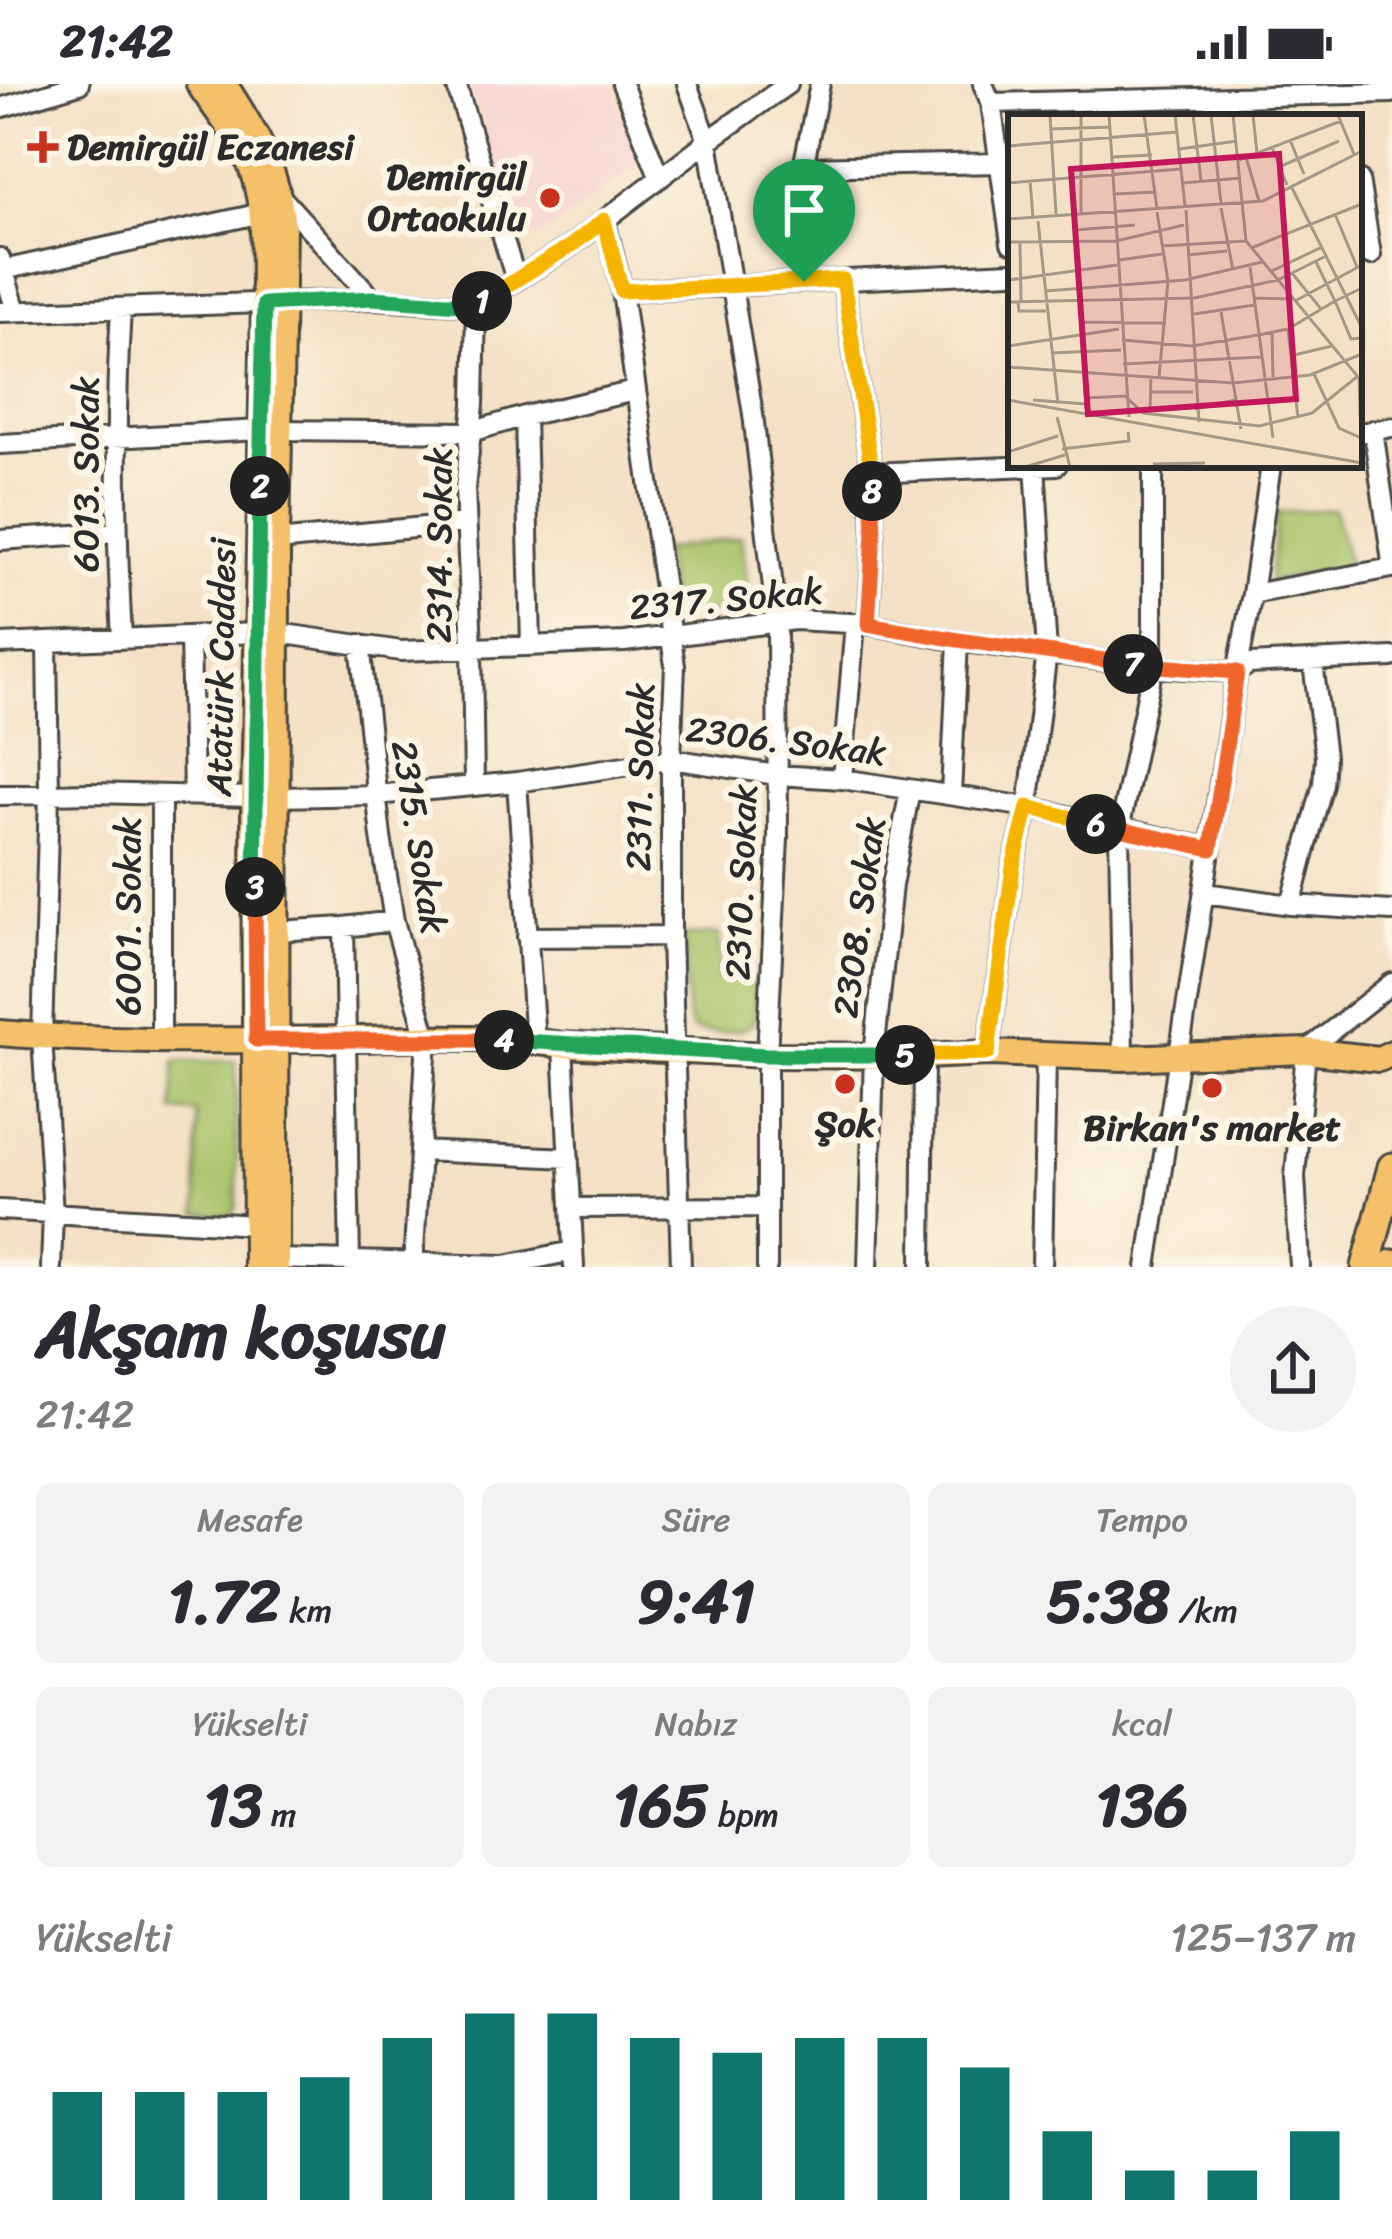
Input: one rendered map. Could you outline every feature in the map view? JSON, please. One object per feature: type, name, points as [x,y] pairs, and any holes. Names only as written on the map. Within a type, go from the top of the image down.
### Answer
[{"type":"highway","points":[[1366,1267],[1392,1167]]},
{"type":"main road","name":"Atatürk Caddesi","points":[[199,84],[245,155],[259,192],[271,205]]},
{"type":"main road","name":"Atatürk Caddesi","points":[[224,84],[257,134],[271,205],[266,797],[269,1264]]},
{"type":"main road","name":"Atatürk Caddesi","points":[[267,633],[277,542],[270,430]]},
{"type":"main road","name":"Atatürk Caddesi","points":[[266,797],[277,931],[255,1225],[269,1264]]},
{"type":"main road","points":[[0,1034],[427,1038],[767,1055],[988,1053],[1123,1058],[1306,1051],[1388,1062]]},
{"type":"street","points":[[456,84],[516,280]]},
{"type":"street","points":[[622,84],[660,178]]},
{"type":"street","name":"2310. Sokak","points":[[687,84],[708,141],[753,414],[777,622],[778,838],[767,1055],[767,1266]]},
{"type":"street","points":[[373,298],[271,205],[2,264],[8,311],[373,298],[476,305],[572,245],[788,84]]},
{"type":"street","points":[[804,282],[797,197],[820,84]]},
{"type":"street","points":[[0,108],[73,85]]},
{"type":"street","points":[[1008,191],[987,93],[1260,89],[1392,93]]},
{"type":"street","points":[[1343,94],[1347,114]]},
{"type":"street","points":[[803,167],[1001,163]]},
{"type":"street","points":[[1362,217],[1365,255],[1392,255]]},
{"type":"street","name":"2311. Sokak","points":[[604,220],[622,291],[675,666],[671,936],[681,1267]]},
{"type":"street","points":[[622,291],[1008,272]]},
{"type":"street","points":[[842,779],[874,532],[843,280]]},
{"type":"street","name":"2314. Sokak","points":[[474,786],[465,488],[476,305]]},
{"type":"street","name":"6013. Sokak","points":[[121,310],[116,439],[122,638]]},
{"type":"street","points":[[0,444],[270,430],[471,432],[635,391]]},
{"type":"street","points":[[525,416],[531,645]]},
{"type":"street","points":[[1252,594],[1392,565],[1375,430]]},
{"type":"street","points":[[870,473],[1008,467]]},
{"type":"street","points":[[988,1053],[1013,867],[1028,807],[1047,652],[1035,468]]},
{"type":"street","points":[[1123,1058],[1119,830],[1153,667],[1154,468]]},
{"type":"street","points":[[1148,1267],[1271,468]]},
{"type":"street","points":[[277,542],[466,523]]},
{"type":"street","points":[[0,540],[117,532]]},
{"type":"street","name":"2317. Sokak","points":[[0,644],[267,633],[401,651],[624,642],[795,620],[861,623],[1153,667],[1237,672],[1249,664],[1392,657]]},
{"type":"street","points":[[190,636],[193,795]]},
{"type":"street","points":[[951,795],[958,640]]},
{"type":"street","points":[[46,642],[49,794],[41,1037],[53,1214],[51,1267]]},
{"type":"street","name":"2315. Sokak","points":[[360,644],[394,921],[427,1038],[414,1266]]},
{"type":"street","points":[[1291,905],[1323,784],[1325,758],[1313,663]]},
{"type":"street","name":"2306. Sokak","points":[[0,795],[376,795],[517,782],[671,759],[1028,807],[1211,849]]},
{"type":"street","points":[[517,782],[535,1041]]},
{"type":"street","name":"2308. Sokak","points":[[868,1267],[874,1054],[892,885],[910,790]]},
{"type":"street","name":"6001. Sokak","points":[[161,795],[161,1038]]},
{"type":"street","points":[[1205,893],[1291,905],[1392,911]]},
{"type":"street","points":[[277,931],[394,921]]},
{"type":"street","points":[[344,927],[350,1262]]},
{"type":"street","points":[[527,937],[671,936]]},
{"type":"street","points":[[1300,1267],[1294,1176],[1306,1051],[1392,983]]},
{"type":"street","points":[[269,1264],[506,1266],[573,1259],[563,1045]]},
{"type":"street","points":[[922,1267],[924,1056]]},
{"type":"street","points":[[1042,1267],[1046,1056]]},
{"type":"street","points":[[420,1151],[569,1158]]},
{"type":"street","points":[[572,1208],[766,1207]]},
{"type":"street","points":[[0,1210],[255,1225]]},
{"type":"street","points":[[767,1266],[786,1267]]},
{"type":"shaded area","name":"Demirgül Ortaokulu","points":[[470,84],[611,84],[643,161],[537,239],[521,236]]},
{"type":"green space","points":[[1334,509],[1349,566],[1269,582],[1277,513]]},
{"type":"green space","points":[[741,537],[750,608],[673,617],[663,550]]},
{"type":"green space","points":[[719,934],[720,979],[756,980],[756,1012],[744,1029],[703,1032],[692,1029],[687,1015],[684,935]]},
{"type":"green space","points":[[175,1061],[236,1061],[237,1206],[230,1216],[197,1214],[197,1113],[173,1111]]},
{"type":"place","name":"Demirgül Eczanesi","points":[[43,147]]},
{"type":"place","name":"Demirgül Ortaokulu","points":[[550,198]]},
{"type":"place","name":"Şok","points":[[845,1084]]},
{"type":"place","name":"Birkan's market","points":[[1212,1088]]},
{"type":"route","points":[[604,220],[622,291],[804,282],[843,280],[869,455],[874,532],[868,624],[1153,667],[1237,672],[1211,849],[1028,807],[1013,867],[988,1053],[767,1055],[535,1041],[256,1040],[254,797],[264,304],[373,298],[476,305],[604,220]]}]
